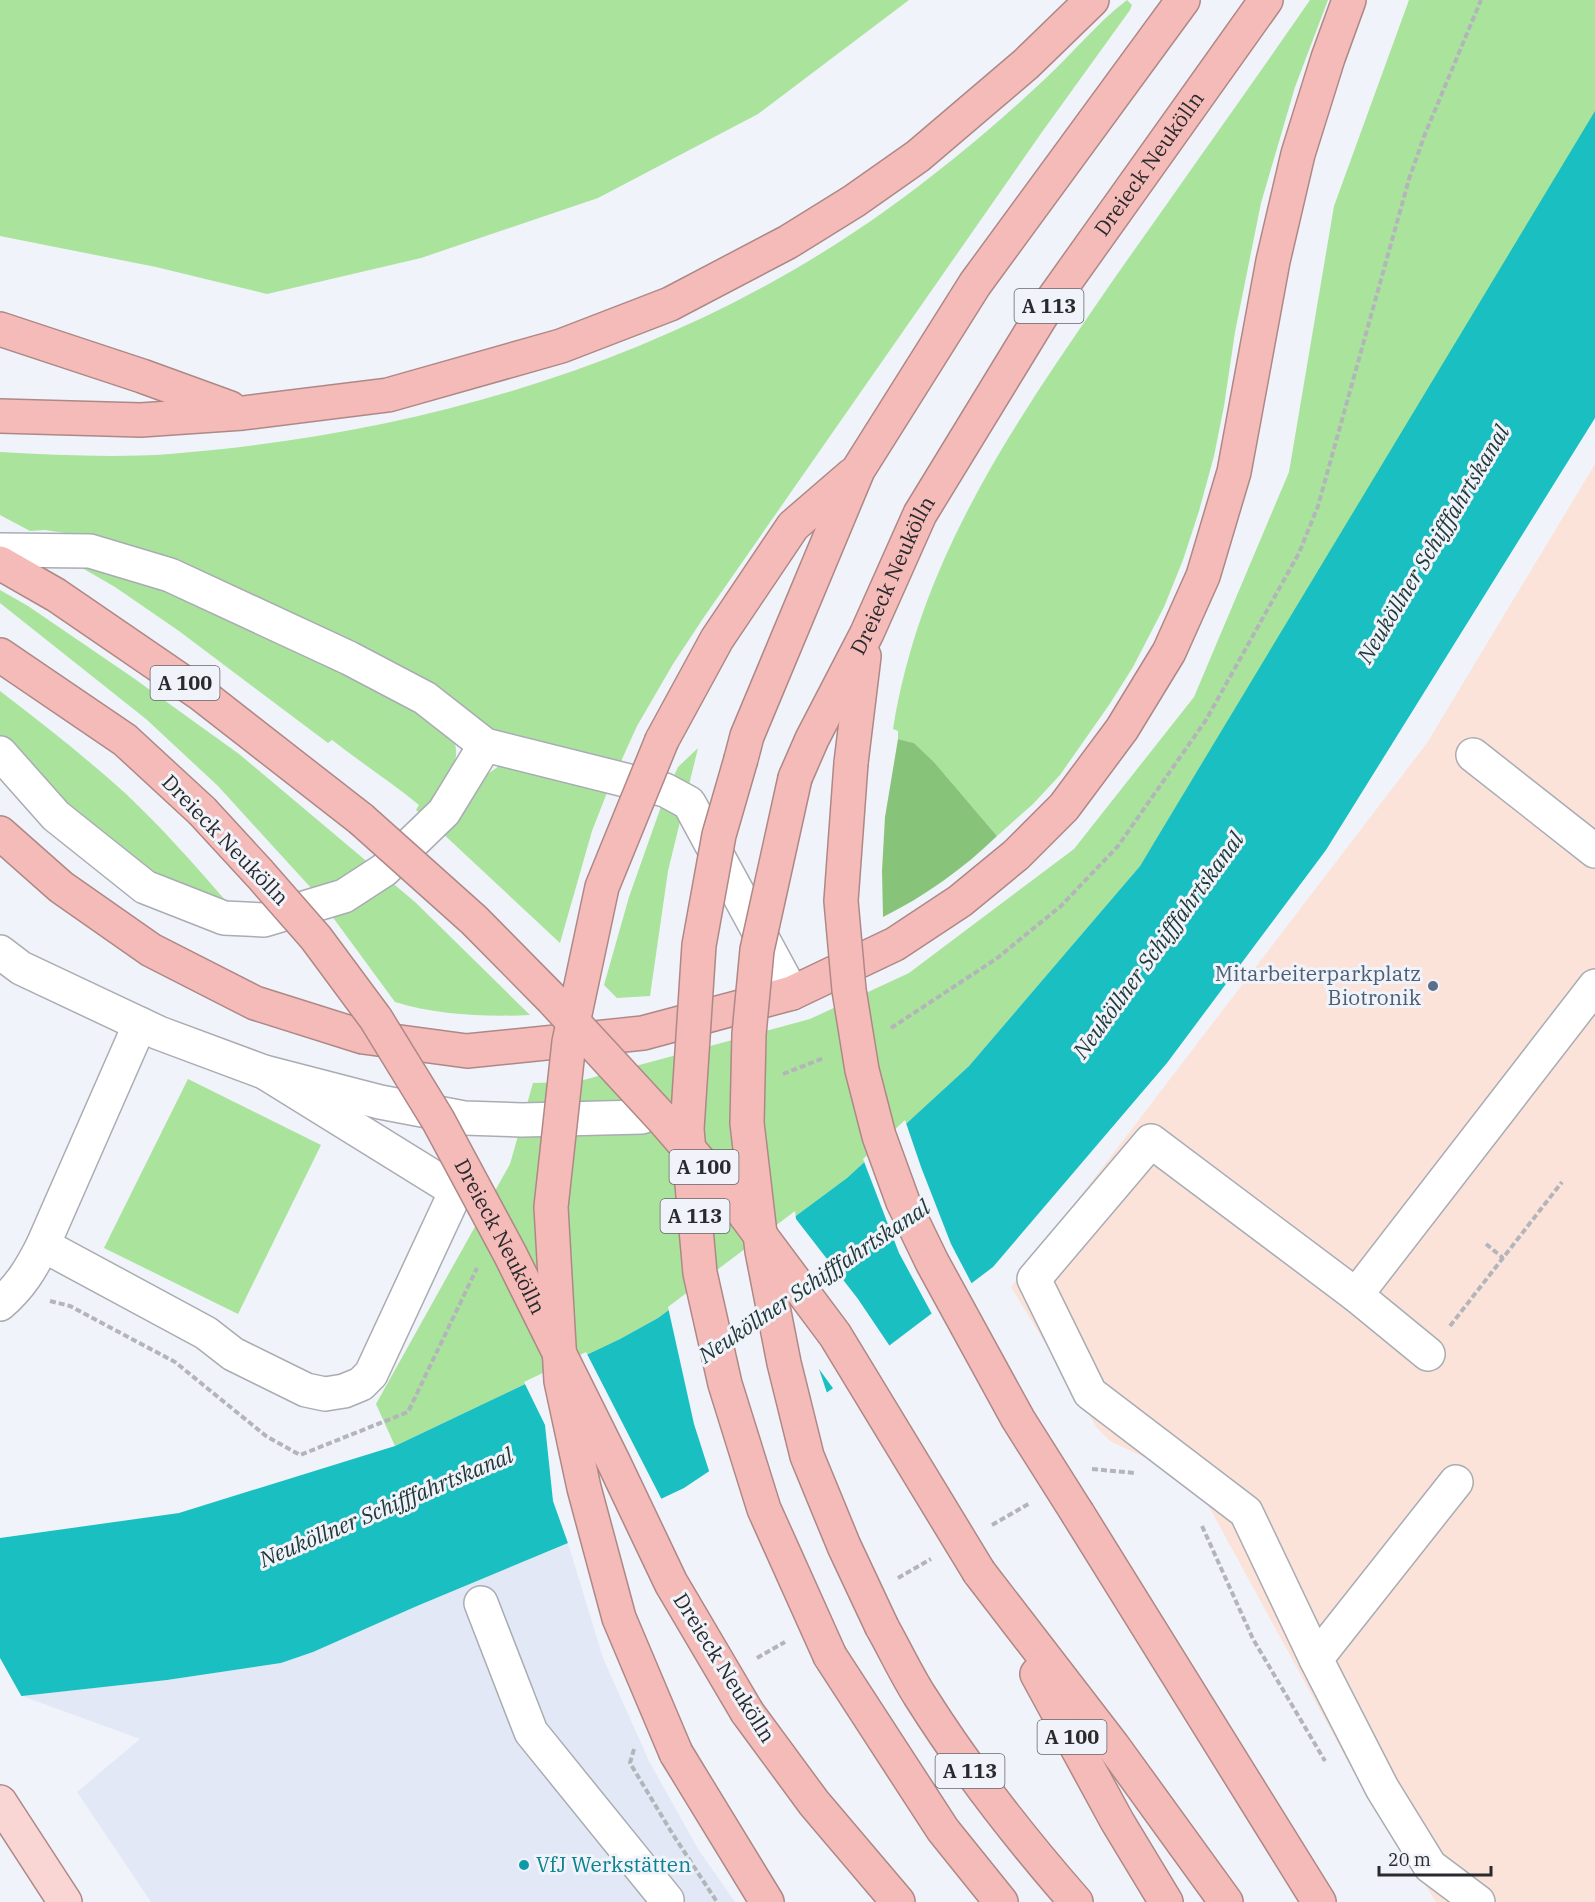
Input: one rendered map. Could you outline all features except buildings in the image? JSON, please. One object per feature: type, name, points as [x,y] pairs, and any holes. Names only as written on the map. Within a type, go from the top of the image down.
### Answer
[{"type":"highway","points":[[0,416],[141,420],[243,413],[388,395],[561,346],[670,304],[788,242],[854,201],[918,156],[1026,63],[1092,0]]},
{"type":"highway","name":"A 113","points":[[1001,1902],[943,1830],[830,1656],[764,1509],[725,1384],[700,1272],[687,1129],[699,945],[719,836],[747,736],[858,470],[975,284],[1184,0]]},
{"type":"highway","name":"Dreieck Neukölln","points":[[1076,1902],[1021,1838],[968,1769],[919,1694],[882,1627],[844,1546],[807,1456],[784,1363],[762,1251],[747,1123],[749,1034],[757,950],[795,778],[812,739],[867,633],[920,514],[1041,316],[1266,0]]},
{"type":"highway","points":[[0,833],[61,888],[151,950],[255,1003],[363,1036],[467,1051],[643,1033],[792,993],[895,944],[960,901],[1016,855],[1070,798],[1122,729],[1169,652],[1203,576],[1234,472],[1273,261],[1298,154],[1349,0]]},
{"type":"highway","points":[[0,329],[142,376],[243,413]]},
{"type":"highway","points":[[767,1902],[676,1753],[619,1618],[584,1488],[561,1381],[551,1207],[569,1042],[602,887],[662,740],[717,639],[793,526],[858,470]]},
{"type":"highway","name":"A 100","points":[[0,563],[56,595],[202,695],[361,819],[474,920],[552,999],[661,1117],[740,1208],[835,1335],[979,1572],[1117,1821],[1166,1902]]},
{"type":"highway","points":[[867,633],[851,763],[841,901],[849,990],[862,1070],[879,1136],[903,1203],[932,1262],[1018,1419],[1320,1902]]},
{"type":"highway","name":"Dreieck Neukölln","points":[[0,655],[125,740],[202,812],[316,938],[376,1019],[438,1120],[510,1254],[671,1583],[747,1712],[814,1803],[898,1902]]},
{"type":"highway","points":[[979,1572],[1113,1746],[1226,1902]]},
{"type":"main road","points":[[0,1802],[65,1902]]},
{"type":"lane","points":[[0,550],[90,551],[170,575],[359,663],[424,698],[485,745],[665,790],[689,803],[792,993]]},
{"type":"lane","points":[[0,753],[56,816],[145,887],[224,918],[264,920],[344,896],[384,870],[444,813],[485,745]]},
{"type":"lane","points":[[1473,755],[1595,851]]},
{"type":"lane","points":[[0,952],[21,968],[159,1033],[264,1072],[380,1102],[464,1118],[522,1120],[642,1117]]},
{"type":"lane","points":[[1356,1295],[1595,986]]},
{"type":"lane","points":[[8,1298],[30,1271],[43,1245],[140,1024]]},
{"type":"lane","points":[[43,1245],[206,1333],[233,1354],[306,1390],[326,1394],[344,1391],[361,1384],[371,1374],[456,1191],[264,1072]]},
{"type":"lane","points":[[1428,1354],[1356,1295],[1151,1141],[1034,1279],[1090,1393],[1246,1512],[1316,1659],[1382,1788],[1430,1866],[1478,1902]]},
{"type":"lane","points":[[1316,1659],[1456,1482]]},
{"type":"lane","points":[[481,1603],[531,1732],[667,1900],[665,1902]]},
{"type":"path","points":[[1118,846],[1206,720],[1299,554],[1318,506],[1409,179],[1425,134],[1481,0]]},
{"type":"path","points":[[1428,1354],[1562,1182]]},
{"type":"path","points":[[1486,1244],[1503,1258]]},
{"type":"path","points":[[8,1298],[70,1306],[175,1362],[266,1436],[300,1455],[408,1412]]},
{"type":"shaded area","points":[[1595,464],[1595,1902],[1436,1902],[1358,1780],[1195,1481],[1110,1441],[1097,1428],[1011,1287],[1427,743]]},
{"type":"shaded area","points":[[568,1543],[603,1658],[649,1761],[698,1849],[735,1902],[151,1902],[77,1792],[140,1739],[22,1696],[167,1680],[281,1663],[313,1652]]},
{"type":"green space","points":[[0,0],[909,0],[758,114],[598,198],[421,258],[267,294],[156,267],[0,236]]},
{"type":"green space","points":[[1127,0],[1132,5],[1130,10],[1042,132],[704,617],[637,726],[618,768],[530,749],[84,536],[45,530],[30,531],[0,515],[0,452],[106,456],[170,454],[265,444],[359,429],[452,408],[544,381],[634,348],[721,309],[805,263],[885,211],[927,180],[1026,97]]},
{"type":"green space","points":[[1310,0],[1328,0],[1295,87],[1261,203],[1235,332],[1214,456],[1183,560],[1164,607],[1133,667],[1109,705],[1060,775],[1033,804],[997,836],[934,762],[914,743],[898,739],[898,731],[893,729],[906,667],[924,608],[975,497],[1037,392]]},
{"type":"green space","points":[[1409,0],[1595,0],[1595,125],[1140,866],[969,1066],[847,1178],[658,1318],[620,1339],[395,1446],[376,1404],[510,1164],[533,1083],[576,1082],[810,1019],[909,973],[1074,849],[1194,697],[1289,472],[1334,206]]},
{"type":"green space","points":[[70,561],[116,567],[424,711],[445,729],[454,741],[455,760],[447,780],[423,816],[416,810],[419,805],[332,740],[328,743],[179,631],[115,587]]},
{"type":"green space","points":[[0,590],[28,606],[132,677],[239,754],[415,902],[530,1015],[462,1014],[427,1010],[395,1002],[312,889],[218,786],[146,719],[0,603]]},
{"type":"green space","points":[[0,691],[125,793],[226,901],[180,885],[137,861],[61,798],[0,737]]},
{"type":"green space","points":[[898,739],[914,743],[934,762],[997,836],[943,881],[883,917],[882,871],[885,817]]},
{"type":"green space","points":[[698,748],[668,871],[650,996],[617,998],[604,985],[629,897],[663,801],[678,767]]},
{"type":"green space","points":[[512,765],[610,785],[592,831],[560,943],[439,830],[489,773],[499,766]]},
{"type":"green space","points":[[188,1079],[321,1145],[238,1314],[104,1248]]},
{"type":"water","name":"Neuköllner Schifffahrtskanal","points":[[1595,111],[1595,418],[1326,850],[1167,1063],[993,1267],[832,1389],[684,1488],[568,1543],[313,1652],[281,1663],[167,1680],[22,1696],[0,1701],[0,1538],[179,1513],[395,1446],[620,1339],[658,1318],[847,1178],[969,1066],[1140,866]]},
{"type":"pier","points":[[905,1120],[951,1244],[973,1286],[933,1316],[899,1253],[863,1159]]},
{"type":"pier","points":[[795,1211],[796,1219],[858,1299],[891,1348],[835,1391],[819,1369],[828,1396],[710,1474],[694,1424],[668,1307]]},
{"type":"pier","points":[[586,1352],[663,1502],[569,1546],[553,1501],[545,1425],[524,1382]]},
{"type":"pier","points":[[0,1658],[23,1699],[0,1704]]},
{"type":"place","name":"Mitarbeiterparkplatz Biotronik","points":[[1433,986]]},
{"type":"place","name":"VfJ Werkstätten","points":[[524,1865]]}]
